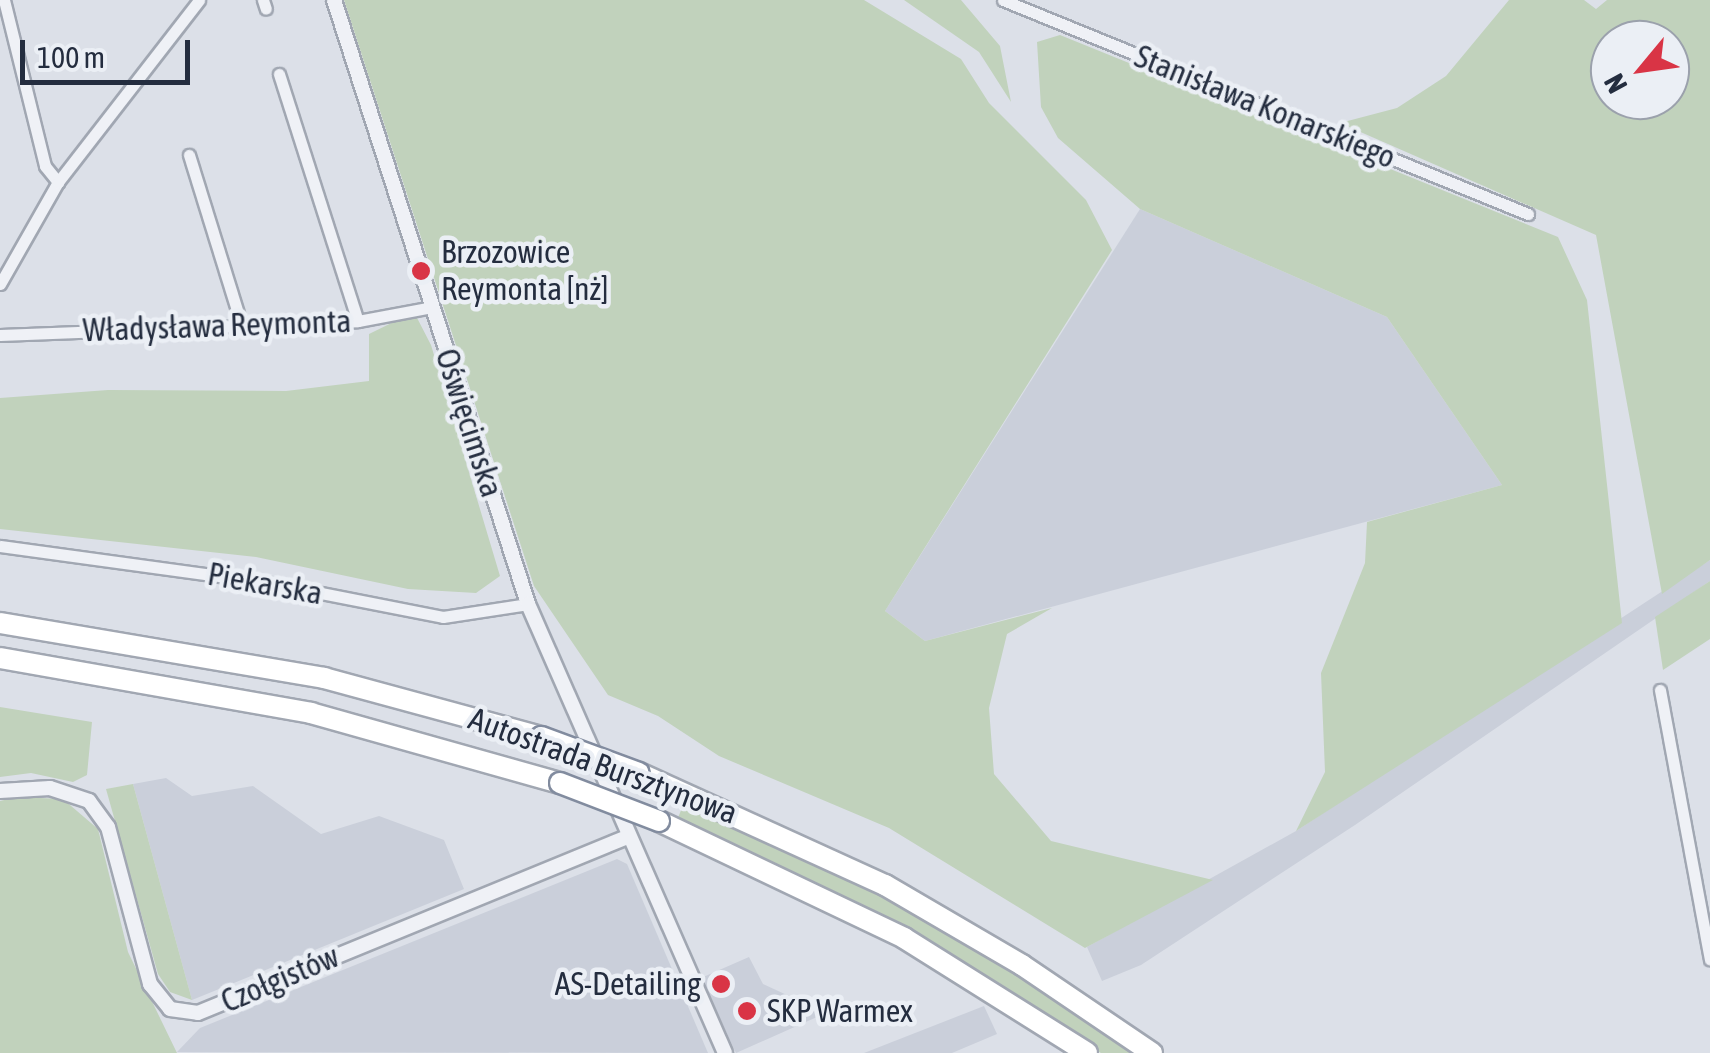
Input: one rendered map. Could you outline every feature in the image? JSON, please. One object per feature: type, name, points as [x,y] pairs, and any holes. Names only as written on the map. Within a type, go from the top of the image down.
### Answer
[{"type":"highway","name":"Autostrada Bursztynowa","points":[[0,623],[295,672],[541,738],[639,773],[803,844],[1022,964],[1152,1053]]},
{"type":"highway","name":"Autostrada Bursztynowa","points":[[0,658],[310,713],[560,783],[659,820],[852,910],[990,988],[1087,1053]]},
{"type":"street","points":[[4,0],[45,166],[58,182]]},
{"type":"street","points":[[0,284],[58,182],[198,0]]},
{"type":"street","name":"Oświęcimska","points":[[334,0],[528,604],[725,1053]]},
{"type":"street","name":"Stanisława Konarskiego","points":[[1003,0],[1528,214]]},
{"type":"street","points":[[279,74],[358,321]]},
{"type":"street","points":[[189,156],[242,326]]},
{"type":"street","name":"Władysława Reymonta","points":[[0,335],[358,321],[432,308]]},
{"type":"street","name":"Piekarska","points":[[0,546],[270,583],[443,617],[528,604]]},
{"type":"street","points":[[1660,690],[1710,959]]},
{"type":"street","name":"Czołgistów","points":[[0,790],[50,788],[88,802],[111,838],[150,984],[170,1009],[198,1013],[627,837]]},
{"type":"shaded area","points":[[1140,209],[1387,317],[1502,485],[925,641],[885,611]]},
{"type":"shaded area","points":[[1710,560],[1710,581],[1355,825],[1141,965],[1102,981],[1087,947],[1296,831]]},
{"type":"shaded area","points":[[166,778],[192,796],[253,786],[321,834],[379,816],[444,840],[464,889],[192,1000],[133,784]]},
{"type":"shaded area","points":[[617,859],[627,864],[708,1053],[177,1052],[200,1028]]},
{"type":"shaded area","points":[[749,957],[763,984],[826,1013],[736,1053],[701,978]]},
{"type":"shaded area","points":[[984,1006],[997,1034],[952,1053],[864,1053]]},
{"type":"green space","points":[[344,0],[864,0],[961,59],[989,103],[1086,200],[1112,250],[885,611],[925,641],[1052,608],[1007,634],[989,708],[994,774],[1051,841],[1213,880],[1085,948],[889,828],[719,756],[658,716],[608,695],[534,586]]},
{"type":"green space","points":[[904,0],[961,0],[1000,46],[1011,102],[979,52]]},
{"type":"green space","points":[[1509,0],[1584,0],[1596,9],[1607,0],[1710,0],[1710,560],[1662,594],[1596,235],[1340,123],[1397,108],[1446,76]]},
{"type":"green space","points":[[1060,35],[1558,237],[1587,300],[1622,623],[1296,831],[1325,772],[1321,673],[1365,563],[1367,522],[1502,485],[1387,317],[1140,209],[1058,138],[1041,107],[1037,42]]},
{"type":"green space","points":[[414,312],[431,345],[500,576],[476,593],[408,589],[256,557],[0,529],[0,398],[108,390],[286,391],[369,381],[369,334]]},
{"type":"green space","points":[[1710,581],[1710,639],[1663,670],[1655,617]]},
{"type":"green space","points":[[0,707],[92,722],[87,775],[73,782],[31,773],[0,777]]},
{"type":"green space","points":[[133,784],[192,1000],[170,992],[158,974],[106,789]]},
{"type":"green space","points":[[17,797],[63,799],[98,829],[128,952],[177,1053],[0,1053],[0,801]]},
{"type":"green space","points":[[685,801],[910,908],[1138,1053],[1101,1053],[901,928],[677,820]]},
{"type":"place","name":"Brzozowice Reymonta [nż]","points":[[421,271]]},
{"type":"place","name":"AS-Detailing","points":[[721,984]]},
{"type":"place","name":"SKP Warmex","points":[[747,1011]]}]
